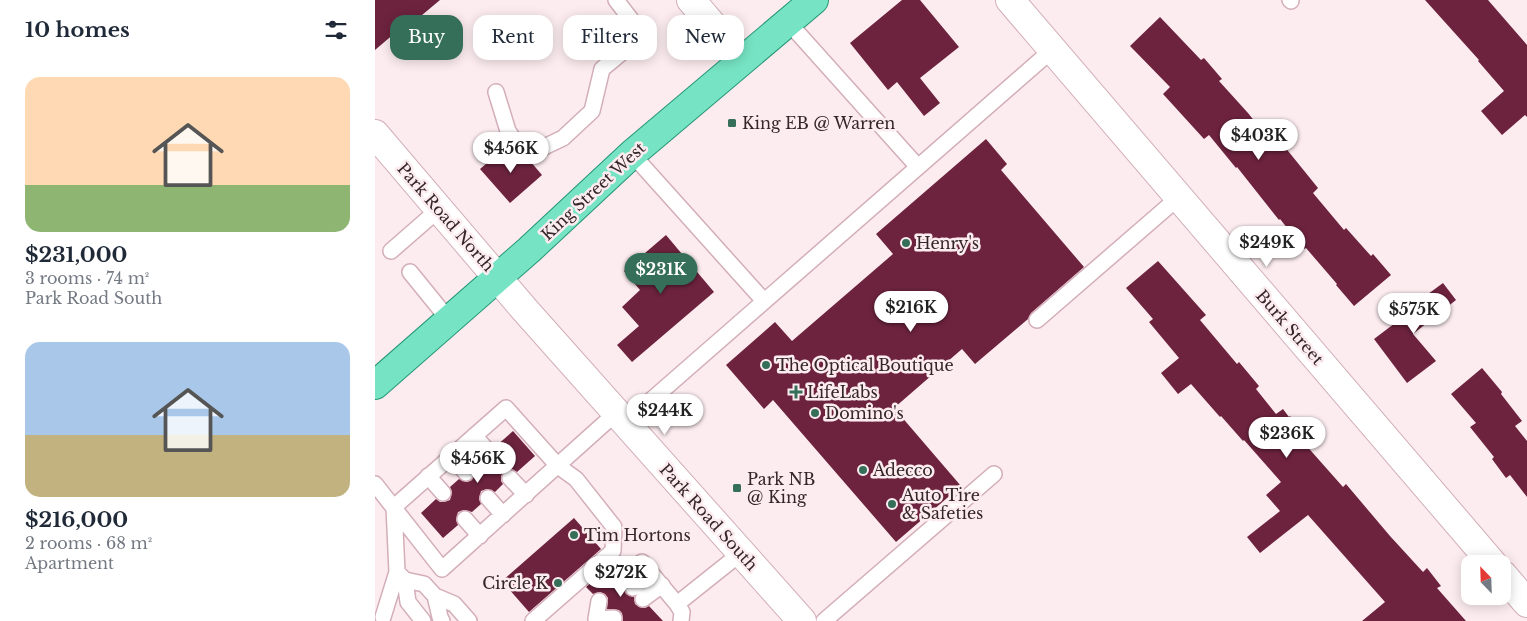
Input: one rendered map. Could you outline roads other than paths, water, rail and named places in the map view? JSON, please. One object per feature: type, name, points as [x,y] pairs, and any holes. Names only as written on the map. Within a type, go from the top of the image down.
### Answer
[{"type":"main road","name":"King Street West","points":[[744,58],[813,0]]},
{"type":"main road","name":"King Street West","points":[[375,385],[529,250],[631,154],[742,60]]},
{"type":"street","points":[[691,0],[704,15]]},
{"type":"street","name":"Burk Street","points":[[1010,0],[1485,555]]},
{"type":"street","name":"Park Road North","points":[[375,134],[497,277]]},
{"type":"street","name":"Park Road South","points":[[497,277],[802,621]]},
{"type":"street","points":[[1511,585],[1527,604]]},
{"type":"lane","points":[[496,92],[508,131],[517,144],[528,152],[540,149],[563,138],[592,111],[603,69],[631,45],[637,36],[636,26],[616,0]]},
{"type":"lane","points":[[788,22],[919,167]]},
{"type":"lane","points":[[375,484],[442,570],[558,466],[621,418],[764,301],[1052,50]]},
{"type":"lane","points":[[631,154],[764,301]]},
{"type":"lane","points":[[1037,320],[1179,197]]},
{"type":"lane","points":[[391,251],[438,210]]},
{"type":"lane","points":[[410,272],[449,320]]},
{"type":"lane","points":[[394,506],[506,408],[558,466],[577,479],[613,527],[613,551],[533,621]]},
{"type":"lane","points":[[474,436],[489,452]]},
{"type":"lane","points":[[452,456],[466,473]]},
{"type":"lane","points":[[824,621],[994,474]]},
{"type":"lane","points":[[428,476],[443,493]]},
{"type":"lane","points":[[510,478],[525,495]]},
{"type":"lane","points":[[488,498],[503,515]]},
{"type":"lane","points":[[394,506],[401,576],[407,602],[423,621]]},
{"type":"lane","points":[[465,519],[480,536]]},
{"type":"lane","points":[[677,604],[741,553]]},
{"type":"lane","points":[[662,585],[633,588],[651,573],[662,585],[677,604],[682,612],[681,621]]},
{"type":"lane","points":[[401,576],[424,584],[435,596],[454,604],[469,621]]},
{"type":"lane","points":[[382,616],[401,576]]},
{"type":"lane","points":[[435,596],[442,621]]},
{"type":"place","name":"King EB @ Warren","points":[[732,123]]},
{"type":"place","name":"Henry's","points":[[906,243]]},
{"type":"place","name":"The Optical Boutique","points":[[766,365]]},
{"type":"place","name":"LifeLabs","points":[[796,392]]},
{"type":"place","name":"Domino's","points":[[815,413]]},
{"type":"place","name":"Adecco","points":[[863,470]]},
{"type":"place","name":"Park NB @ King","points":[[737,488]]},
{"type":"place","name":"Auto Tire & Safeties","points":[[892,504]]},
{"type":"place","name":"Tim Hortons","points":[[574,535]]},
{"type":"place","name":"Circle K","points":[[558,583]]}]
